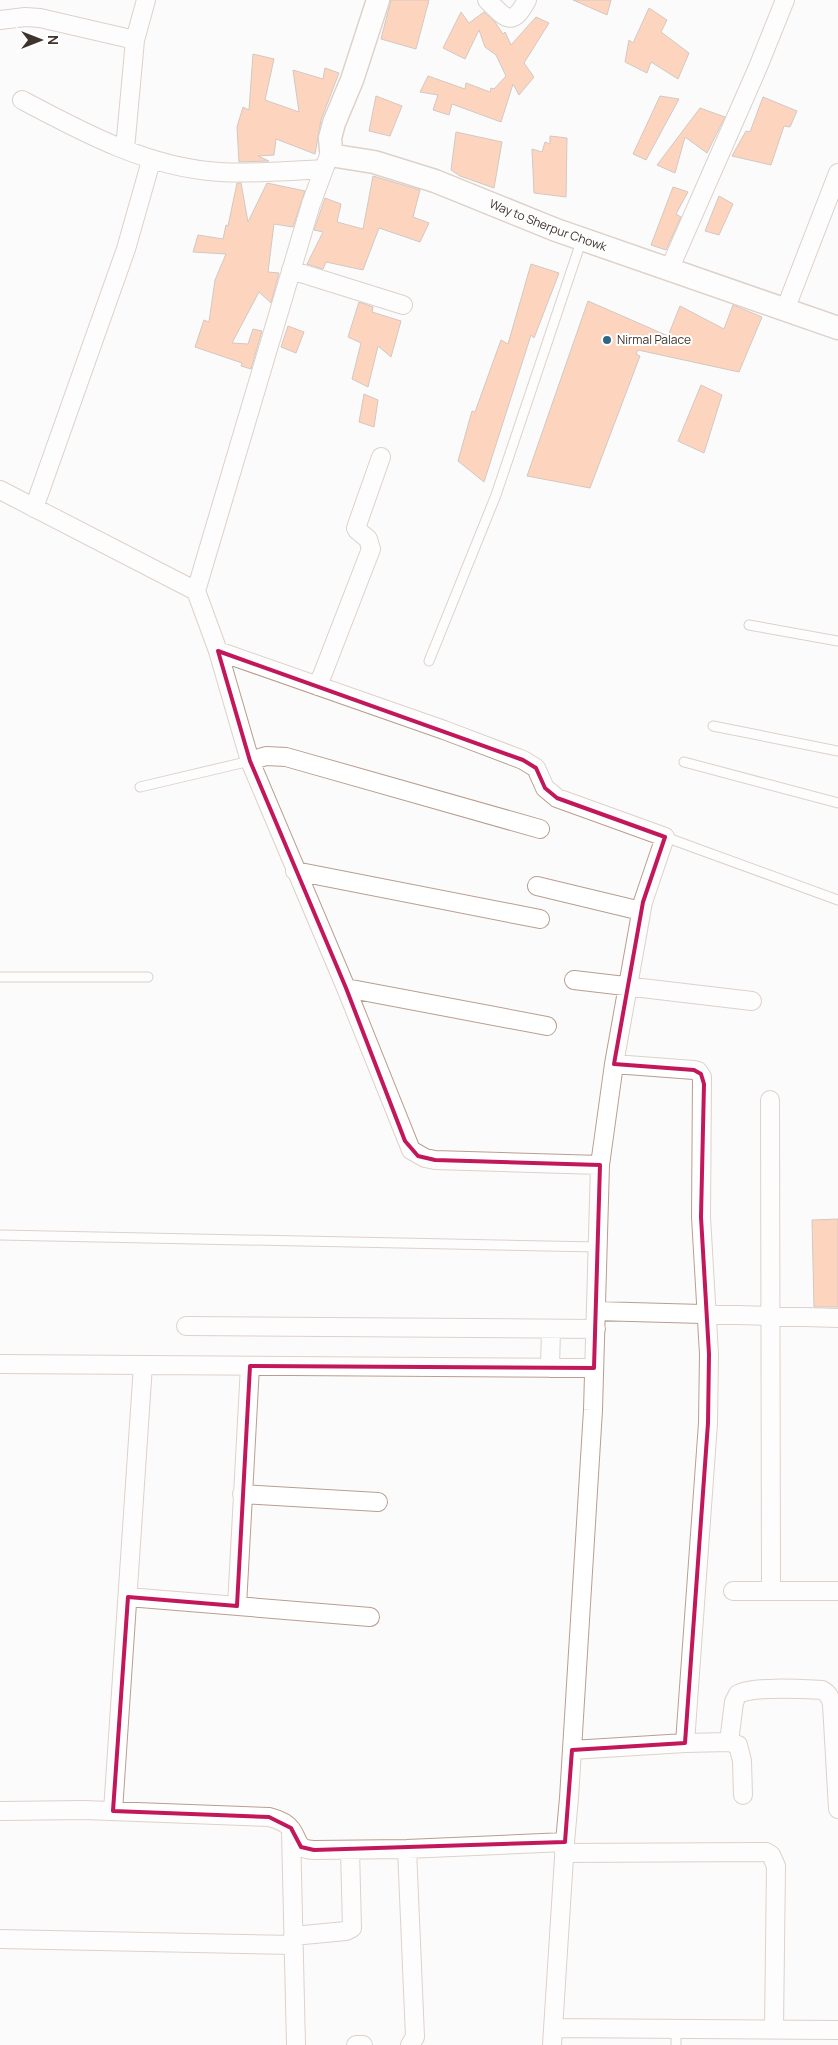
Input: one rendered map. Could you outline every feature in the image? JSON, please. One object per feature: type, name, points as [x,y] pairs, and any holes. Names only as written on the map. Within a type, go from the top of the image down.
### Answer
[{"type":"street","points":[[125,149],[135,40],[146,0]]},
{"type":"street","points":[[378,0],[352,80],[334,123],[327,160],[310,204],[196,591],[218,651],[250,761],[346,988],[410,1150],[425,1158],[435,1160],[600,1165]]},
{"type":"street","points":[[487,0],[504,17],[510,19],[515,18],[527,0]]},
{"type":"street","points":[[670,270],[785,0]]},
{"type":"street","points":[[0,20],[25,17],[40,18],[135,40]]},
{"type":"street","points":[[22,100],[70,126],[151,161],[196,170],[221,172],[327,160]]},
{"type":"street","name":"Way to Sherpur Chowk","points":[[327,160],[336,156],[374,162],[435,181],[582,239],[838,328]]},
{"type":"street","points":[[34,508],[126,249],[151,161]]},
{"type":"street","points":[[785,310],[838,173]]},
{"type":"street","points":[[291,270],[403,305]]},
{"type":"street","points":[[318,686],[370,549],[368,539],[356,528],[381,457]]},
{"type":"street","points":[[1,494],[34,508],[196,591]]},
{"type":"street","points":[[218,651],[444,730],[523,760],[536,768],[545,788],[556,798],[665,837],[641,911],[614,1064],[600,1165],[594,1368],[572,1750],[552,2036],[676,2036],[774,2028],[838,2030]]},
{"type":"street","points":[[250,761],[266,756],[286,757],[540,829]]},
{"type":"street","points":[[295,871],[540,919]]},
{"type":"street","points":[[537,886],[641,911]]},
{"type":"street","points":[[574,980],[752,1002]]},
{"type":"street","points":[[346,988],[547,1026]]},
{"type":"street","points":[[614,1064],[694,1070],[698,1071],[702,1077],[701,1217],[710,1354],[706,1476],[685,1743]]},
{"type":"street","points":[[770,1100],[771,1590]]},
{"type":"street","points":[[596,1311],[838,1318]]},
{"type":"street","points":[[186,1326],[596,1329]]},
{"type":"street","points":[[550,1329],[550,1368]]},
{"type":"street","points":[[0,1364],[594,1368]]},
{"type":"street","points":[[113,1812],[144,1365]]},
{"type":"street","points":[[237,1606],[250,1366]]},
{"type":"street","points":[[242,1494],[378,1502]]},
{"type":"street","points":[[733,1591],[838,1591]]},
{"type":"street","points":[[128,1597],[370,1617]]},
{"type":"street","points":[[729,1742],[734,1702],[738,1694],[742,1692],[791,1689],[822,1690],[826,1692],[832,1704],[838,1809]]},
{"type":"street","points":[[572,1750],[729,1742],[738,1745],[741,1752],[743,1795]]},
{"type":"street","points":[[0,1811],[113,1812],[269,1817],[277,1819],[291,1828],[297,1842],[305,1850],[564,1847],[766,1852],[771,1855],[776,1866],[774,2028]]},
{"type":"street","points":[[291,1828],[296,2045]]},
{"type":"street","points":[[0,1939],[293,1940],[346,1931],[352,1928],[350,1850]]},
{"type":"street","points":[[407,1850],[415,2037],[410,2045]]},
{"type":"street","points":[[356,2045],[363,2045]]},
{"type":"lane","points":[[430,661],[496,495],[582,239]]},
{"type":"lane","points":[[749,625],[838,641]]},
{"type":"lane","points":[[713,726],[838,751]]},
{"type":"lane","points":[[140,787],[250,761]]},
{"type":"lane","points":[[684,762],[838,803]]},
{"type":"lane","points":[[665,837],[837,897]]},
{"type":"lane","points":[[0,977],[148,977]]},
{"type":"lane","points":[[0,1235],[598,1247]]},
{"type":"highlighted area","points":[[218,651],[523,760],[536,768],[545,788],[557,798],[665,837],[643,902],[614,1064],[694,1070],[701,1074],[704,1084],[701,1217],[709,1354],[708,1423],[685,1743],[572,1750],[565,1842],[314,1850],[301,1847],[291,1828],[269,1817],[113,1811],[128,1597],[237,1606],[250,1366],[594,1368],[600,1165],[435,1160],[418,1156],[405,1141],[346,988],[250,761]]},
{"type":"building","points":[[391,0],[429,0],[416,49],[381,39]]},
{"type":"building","points":[[573,0],[611,0],[607,15]]},
{"type":"building","points":[[649,8],[667,20],[661,32],[689,53],[678,79],[651,62],[647,73],[625,62],[629,40],[633,43]]},
{"type":"building","points":[[461,12],[469,23],[484,12],[495,22],[503,34],[505,32],[511,45],[536,17],[549,23],[524,63],[534,77],[519,95],[513,84],[501,122],[452,104],[449,115],[433,110],[438,95],[420,92],[428,76],[465,89],[466,83],[490,92],[491,88],[494,89],[506,76],[496,55],[485,47],[479,30],[465,59],[443,48]]},
{"type":"building","points":[[253,54],[274,59],[265,100],[299,112],[293,70],[323,79],[325,68],[339,73],[321,120],[315,154],[276,139],[274,155],[258,156],[269,161],[239,162],[237,127],[243,107],[249,110]]},
{"type":"building","points":[[376,96],[402,106],[390,136],[369,131]]},
{"type":"building","points":[[660,96],[679,99],[646,160],[633,154]]},
{"type":"building","points":[[763,97],[797,111],[790,127],[784,126],[771,165],[732,156],[746,131],[750,132]]},
{"type":"building","points":[[700,108],[725,117],[707,153],[685,137],[675,173],[657,165]]},
{"type":"building","points":[[456,132],[502,142],[494,188],[460,176],[451,170]]},
{"type":"building","points":[[550,136],[567,138],[566,197],[534,193],[532,149],[542,152],[545,142],[550,144]]},
{"type":"building","points":[[373,176],[420,190],[413,217],[429,223],[420,242],[379,228],[363,270],[326,262],[323,269],[307,264],[323,232],[314,230],[325,198],[341,204],[337,222],[363,229]]},
{"type":"building","points":[[237,183],[241,183],[248,222],[267,183],[305,191],[293,227],[274,224],[268,272],[279,273],[271,303],[259,292],[232,343],[248,344],[253,329],[262,331],[251,369],[241,366],[242,363],[195,347],[204,320],[209,322],[215,280],[226,254],[193,252],[198,235],[223,239],[226,225],[228,226]]},
{"type":"building","points":[[673,187],[688,192],[676,214],[681,217],[666,250],[651,245]]},
{"type":"building","points":[[719,196],[733,204],[719,235],[705,231]]},
{"type":"building","points":[[531,264],[559,273],[534,338],[531,335],[484,482],[458,461],[472,411],[475,412],[501,340],[508,344]]},
{"type":"building","points":[[588,301],[668,336],[680,306],[724,329],[733,305],[762,317],[739,372],[638,350],[636,354],[640,356],[590,488],[527,476]]},
{"type":"building","points":[[359,302],[373,307],[372,312],[401,321],[391,357],[378,346],[368,387],[352,379],[361,343],[348,337]]},
{"type":"building","points":[[288,326],[304,332],[296,353],[281,347]]},
{"type":"building","points":[[701,385],[722,395],[704,453],[678,441]]},
{"type":"building","points":[[364,394],[378,400],[374,427],[359,422]]},
{"type":"building","points":[[838,1219],[838,1307],[814,1307],[812,1220]]},
{"type":"place","name":"Nirmal Palace","points":[[607,340]]}]
